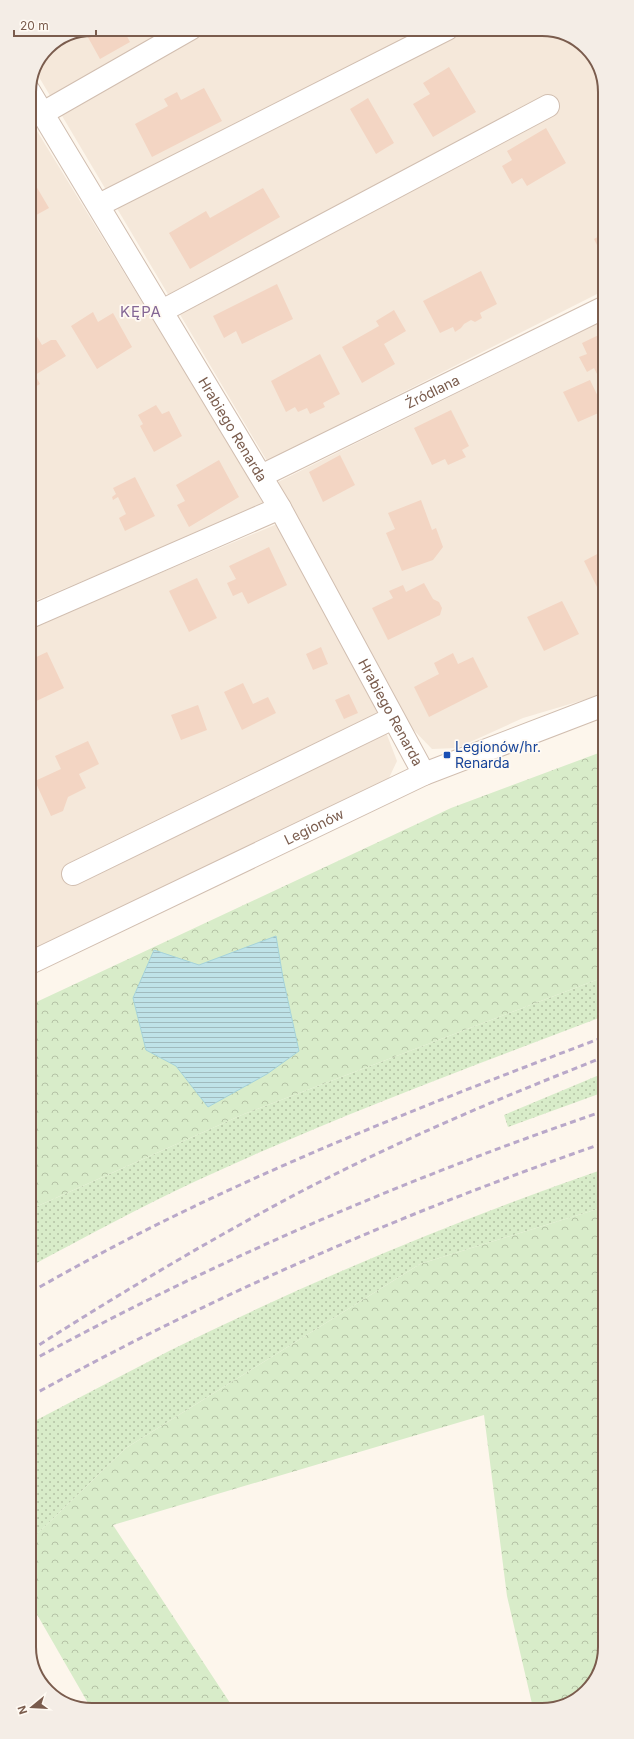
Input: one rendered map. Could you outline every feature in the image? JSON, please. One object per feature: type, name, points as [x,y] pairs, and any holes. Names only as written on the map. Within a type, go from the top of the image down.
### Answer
[{"type":"street","points":[[43,113],[178,36]]},
{"type":"street","points":[[99,205],[433,36]]},
{"type":"street","name":"Hrabiego Renarda","points":[[36,102],[280,508],[424,774]]},
{"type":"street","points":[[162,311],[548,106]]},
{"type":"street","name":"Źródlana","points":[[261,476],[598,310]]},
{"type":"street","points":[[36,614],[280,508]]},
{"type":"street","name":"Legionów","points":[[36,960],[424,774],[598,707]]},
{"type":"street","points":[[73,874],[393,718]]},
{"type":"shaded area","points":[[92,36],[545,36],[563,40],[579,50],[594,71],[598,85],[598,294],[267,461],[39,76],[42,67],[48,58],[61,45],[71,40]]},
{"type":"shaded area","points":[[36,129],[266,504],[36,600]]},
{"type":"shaded area","points":[[598,323],[598,696],[523,718],[457,748],[432,749],[405,721],[278,482]]},
{"type":"shaded area","points":[[277,524],[379,714],[397,761],[388,780],[36,948],[36,625]]},
{"type":"green space","points":[[598,753],[598,979],[244,1114],[36,1207],[36,1002],[451,808]]},
{"type":"green space","points":[[598,979],[598,1018],[347,1115],[246,1158],[154,1201],[36,1263],[36,1207],[244,1114]]},
{"type":"green space","points":[[598,1076],[598,1094],[508,1127],[504,1115]]},
{"type":"green space","points":[[598,1171],[598,1209],[420,1264],[126,1448],[36,1535],[36,1420],[171,1350],[277,1300],[439,1230]]},
{"type":"green space","points":[[598,1209],[598,1647],[595,1665],[582,1687],[573,1694],[556,1701],[549,1703],[532,1703],[507,1596],[484,1415],[113,1525],[230,1703],[88,1703],[36,1613],[36,1535],[126,1448],[420,1264]]},
{"type":"water","points":[[276,936],[283,978],[299,1051],[267,1074],[208,1107],[176,1066],[146,1050],[133,998],[154,950],[199,965]]},
{"type":"building","points":[[87,36],[127,36],[130,42],[100,59]]},
{"type":"building","points":[[449,67],[476,112],[433,137],[413,104],[430,94],[423,83]]},
{"type":"building","points":[[204,88],[222,121],[152,157],[135,124],[168,106],[164,99],[177,92],[181,100]]},
{"type":"building","points":[[368,98],[394,143],[376,154],[350,109]]},
{"type":"building","points":[[546,128],[566,163],[527,186],[522,178],[512,184],[502,166],[512,160],[507,151]]},
{"type":"building","points":[[36,186],[49,208],[36,215]]},
{"type":"building","points":[[263,188],[280,217],[190,269],[169,233],[206,211],[210,218]]},
{"type":"building","points":[[598,237],[598,247],[594,239]]},
{"type":"building","points":[[481,271],[497,304],[480,313],[482,318],[475,322],[471,320],[455,332],[453,327],[440,333],[423,301]]},
{"type":"building","points":[[277,284],[293,319],[242,344],[236,331],[224,338],[213,316]]},
{"type":"building","points":[[394,310],[406,331],[384,344],[395,364],[362,383],[342,347],[379,326],[376,321]]},
{"type":"building","points":[[93,312],[98,322],[113,313],[132,347],[97,369],[71,326]]},
{"type":"building","points":[[36,335],[42,345],[51,340],[56,340],[66,356],[36,374]]},
{"type":"building","points":[[598,335],[598,376],[594,368],[587,372],[579,357],[587,354],[582,343]]},
{"type":"building","points":[[320,354],[340,394],[323,403],[325,407],[310,414],[307,408],[298,412],[295,407],[286,412],[271,381]]},
{"type":"building","points":[[36,377],[40,384],[36,386]]},
{"type":"building","points":[[590,380],[598,397],[598,413],[578,422],[563,392]]},
{"type":"building","points":[[156,405],[162,414],[169,411],[182,436],[154,452],[140,426],[143,424],[138,415]]},
{"type":"building","points":[[451,410],[469,446],[462,450],[466,457],[448,465],[445,459],[432,465],[414,428]]},
{"type":"building","points":[[340,455],[355,485],[323,502],[309,472]]},
{"type":"building","points":[[219,460],[239,497],[189,527],[177,505],[185,501],[176,485]]},
{"type":"building","points":[[135,477],[155,516],[125,531],[119,518],[126,514],[118,497],[113,500],[112,497],[116,494],[113,488]]},
{"type":"building","points":[[421,500],[432,530],[436,528],[443,547],[433,560],[402,571],[386,533],[395,529],[388,513]]},
{"type":"building","points":[[269,547],[287,585],[248,604],[242,592],[233,596],[227,583],[236,579],[229,566]]},
{"type":"building","points":[[598,554],[598,589],[584,561]]},
{"type":"building","points":[[197,578],[217,618],[189,632],[169,591]]},
{"type":"building","points":[[424,583],[433,599],[439,602],[442,608],[440,615],[388,640],[372,608],[393,598],[389,591],[403,585],[406,592]]},
{"type":"building","points":[[562,601],[579,634],[544,651],[527,617]]},
{"type":"building","points":[[321,647],[328,664],[313,670],[306,654]]},
{"type":"building","points":[[47,652],[64,688],[36,701],[36,657]]},
{"type":"building","points":[[453,653],[458,664],[473,657],[488,687],[429,717],[414,687],[439,674],[434,663]]},
{"type":"building","points":[[243,683],[253,704],[268,697],[276,713],[242,730],[224,692]]},
{"type":"building","points":[[349,694],[358,713],[344,719],[335,700]]},
{"type":"building","points":[[198,705],[207,730],[181,740],[171,715]]},
{"type":"building","points":[[88,741],[99,764],[79,774],[86,788],[68,797],[63,811],[51,816],[36,781],[61,769],[55,756]]},
{"type":"railway","points":[[36,1289],[170,1218],[312,1153],[457,1093],[598,1039]]},
{"type":"railway","points":[[36,1347],[97,1308],[165,1268],[233,1229],[339,1172],[452,1120],[598,1059]]},
{"type":"railway","points":[[36,1358],[170,1289],[312,1224],[457,1164],[598,1113]]},
{"type":"railway","points":[[36,1393],[170,1323],[312,1257],[457,1197],[598,1145]]},
{"type":"place","name":"Legionów/hr. Renarda","points":[[447,755]]},
{"type":"district","name":"KĘPA","points":[[141,312]]}]
